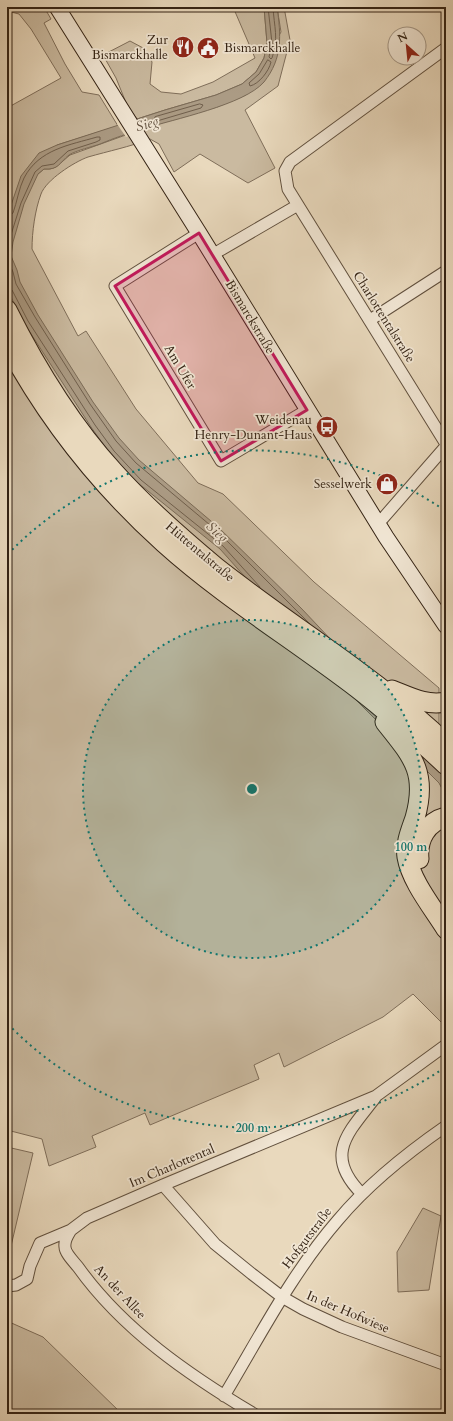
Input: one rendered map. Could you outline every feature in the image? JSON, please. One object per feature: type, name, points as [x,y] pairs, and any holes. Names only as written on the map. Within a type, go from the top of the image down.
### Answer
[{"type":"highway","name":"Hüttentalstraße","points":[[7,310],[35,362],[65,410],[114,472],[175,532],[364,685],[446,765]]},
{"type":"highway","name":"Hüttentalstraße","points":[[7,343],[37,395],[70,441],[104,482],[164,544],[209,580],[364,685],[402,705],[446,744]]},
{"type":"highway","points":[[364,685],[420,702],[446,702]]},
{"type":"highway","points":[[364,685],[417,768],[420,786],[418,804],[421,823],[421,839],[419,848],[420,862],[427,879],[446,908]]},
{"type":"highway","points":[[421,823],[434,823],[446,817]]},
{"type":"highway","points":[[421,823],[407,847],[409,866],[418,886],[446,929]]},
{"type":"street","name":"Bismarckstraße","points":[[57,7],[199,233],[378,524],[446,626]]},
{"type":"street","name":"Charlottentalstraße","points":[[446,48],[290,162],[285,171],[288,189],[446,445]]},
{"type":"street","points":[[212,255],[298,204]]},
{"type":"street","name":"Am Ufer","points":[[199,233],[115,286],[221,461],[307,410]]},
{"type":"street","points":[[370,320],[446,271]]},
{"type":"street","points":[[378,524],[446,445]]},
{"type":"street","name":"Im Charlottental","points":[[71,1230],[87,1218],[376,1096],[446,1045]]},
{"type":"street","name":"Im Charlottental","points":[[362,1194],[352,1184],[346,1172],[342,1159],[344,1139],[376,1096]]},
{"type":"street","name":"Hofgutstraße","points":[[224,1396],[282,1297],[318,1244],[339,1218],[389,1169],[416,1147],[446,1126]]},
{"type":"street","name":"In der Hofwiese","points":[[163,1185],[215,1244],[282,1297],[303,1309],[342,1327],[446,1365]]},
{"type":"street","points":[[7,1286],[16,1285],[27,1279],[30,1266],[40,1243],[71,1230]]},
{"type":"street","name":"An der Allee","points":[[71,1230],[66,1239],[65,1248],[89,1283],[114,1309],[144,1337],[181,1367],[254,1414]]},
{"type":"highlighted area","points":[[199,233],[307,410],[221,461],[115,286]]},
{"type":"shaded area","points":[[7,7],[44,7],[51,19],[44,23],[65,64],[82,92],[99,95],[118,126],[57,145],[38,174],[44,169],[56,167],[70,155],[148,127],[217,107],[246,95],[281,32],[277,7],[284,7],[290,40],[278,86],[245,110],[275,168],[248,183],[200,154],[174,172],[159,144],[150,139],[127,147],[88,157],[75,163],[54,177],[44,189],[39,200],[33,228],[32,249],[78,336],[86,331],[136,409],[198,483],[223,494],[314,582],[439,688],[439,782],[446,796],[446,1027],[413,994],[383,1017],[284,1067],[279,1053],[254,1065],[259,1079],[150,1125],[145,1113],[92,1136],[96,1147],[49,1166],[42,1139],[7,1130],[7,108],[61,78],[31,29],[19,14],[7,11]]},
{"type":"shaded area","points":[[233,7],[264,7],[267,43],[264,58],[256,72],[242,84],[216,95],[137,119],[127,105],[116,78],[103,55],[130,41],[145,49],[152,62],[150,84],[161,92],[181,94],[213,82],[255,58]]},
{"type":"shaded area","points":[[7,1147],[33,1153],[7,1263]]},
{"type":"shaded area","points":[[423,1208],[441,1216],[429,1290],[398,1292],[397,1252]]},
{"type":"shaded area","points":[[7,1321],[43,1337],[122,1414],[7,1414]]},
{"type":"water","name":"Sieg","points":[[264,7],[277,7],[280,37],[278,55],[275,64],[264,82],[241,98],[190,116],[132,132],[80,150],[69,155],[56,167],[44,169],[38,174],[24,204],[13,242],[11,256],[20,282],[38,315],[93,402],[119,438],[139,460],[218,527],[301,608],[388,700],[446,758],[446,796],[439,783],[347,691],[220,549],[138,483],[110,454],[24,323],[7,289],[7,217],[21,176],[39,153],[57,145],[216,95],[242,84],[256,72],[264,58],[267,43]]},
{"type":"pier","points":[[136,118],[144,131],[126,137],[117,124]]},
{"type":"place","name":"Zur Bismarckhalle","points":[[183,47]]},
{"type":"place","name":"Bismarckhalle","points":[[208,48]]},
{"type":"place","name":"Weidenau Henry-Dunant-Haus","points":[[327,427]]},
{"type":"place","name":"Sesselwerk","points":[[387,484]]}]
